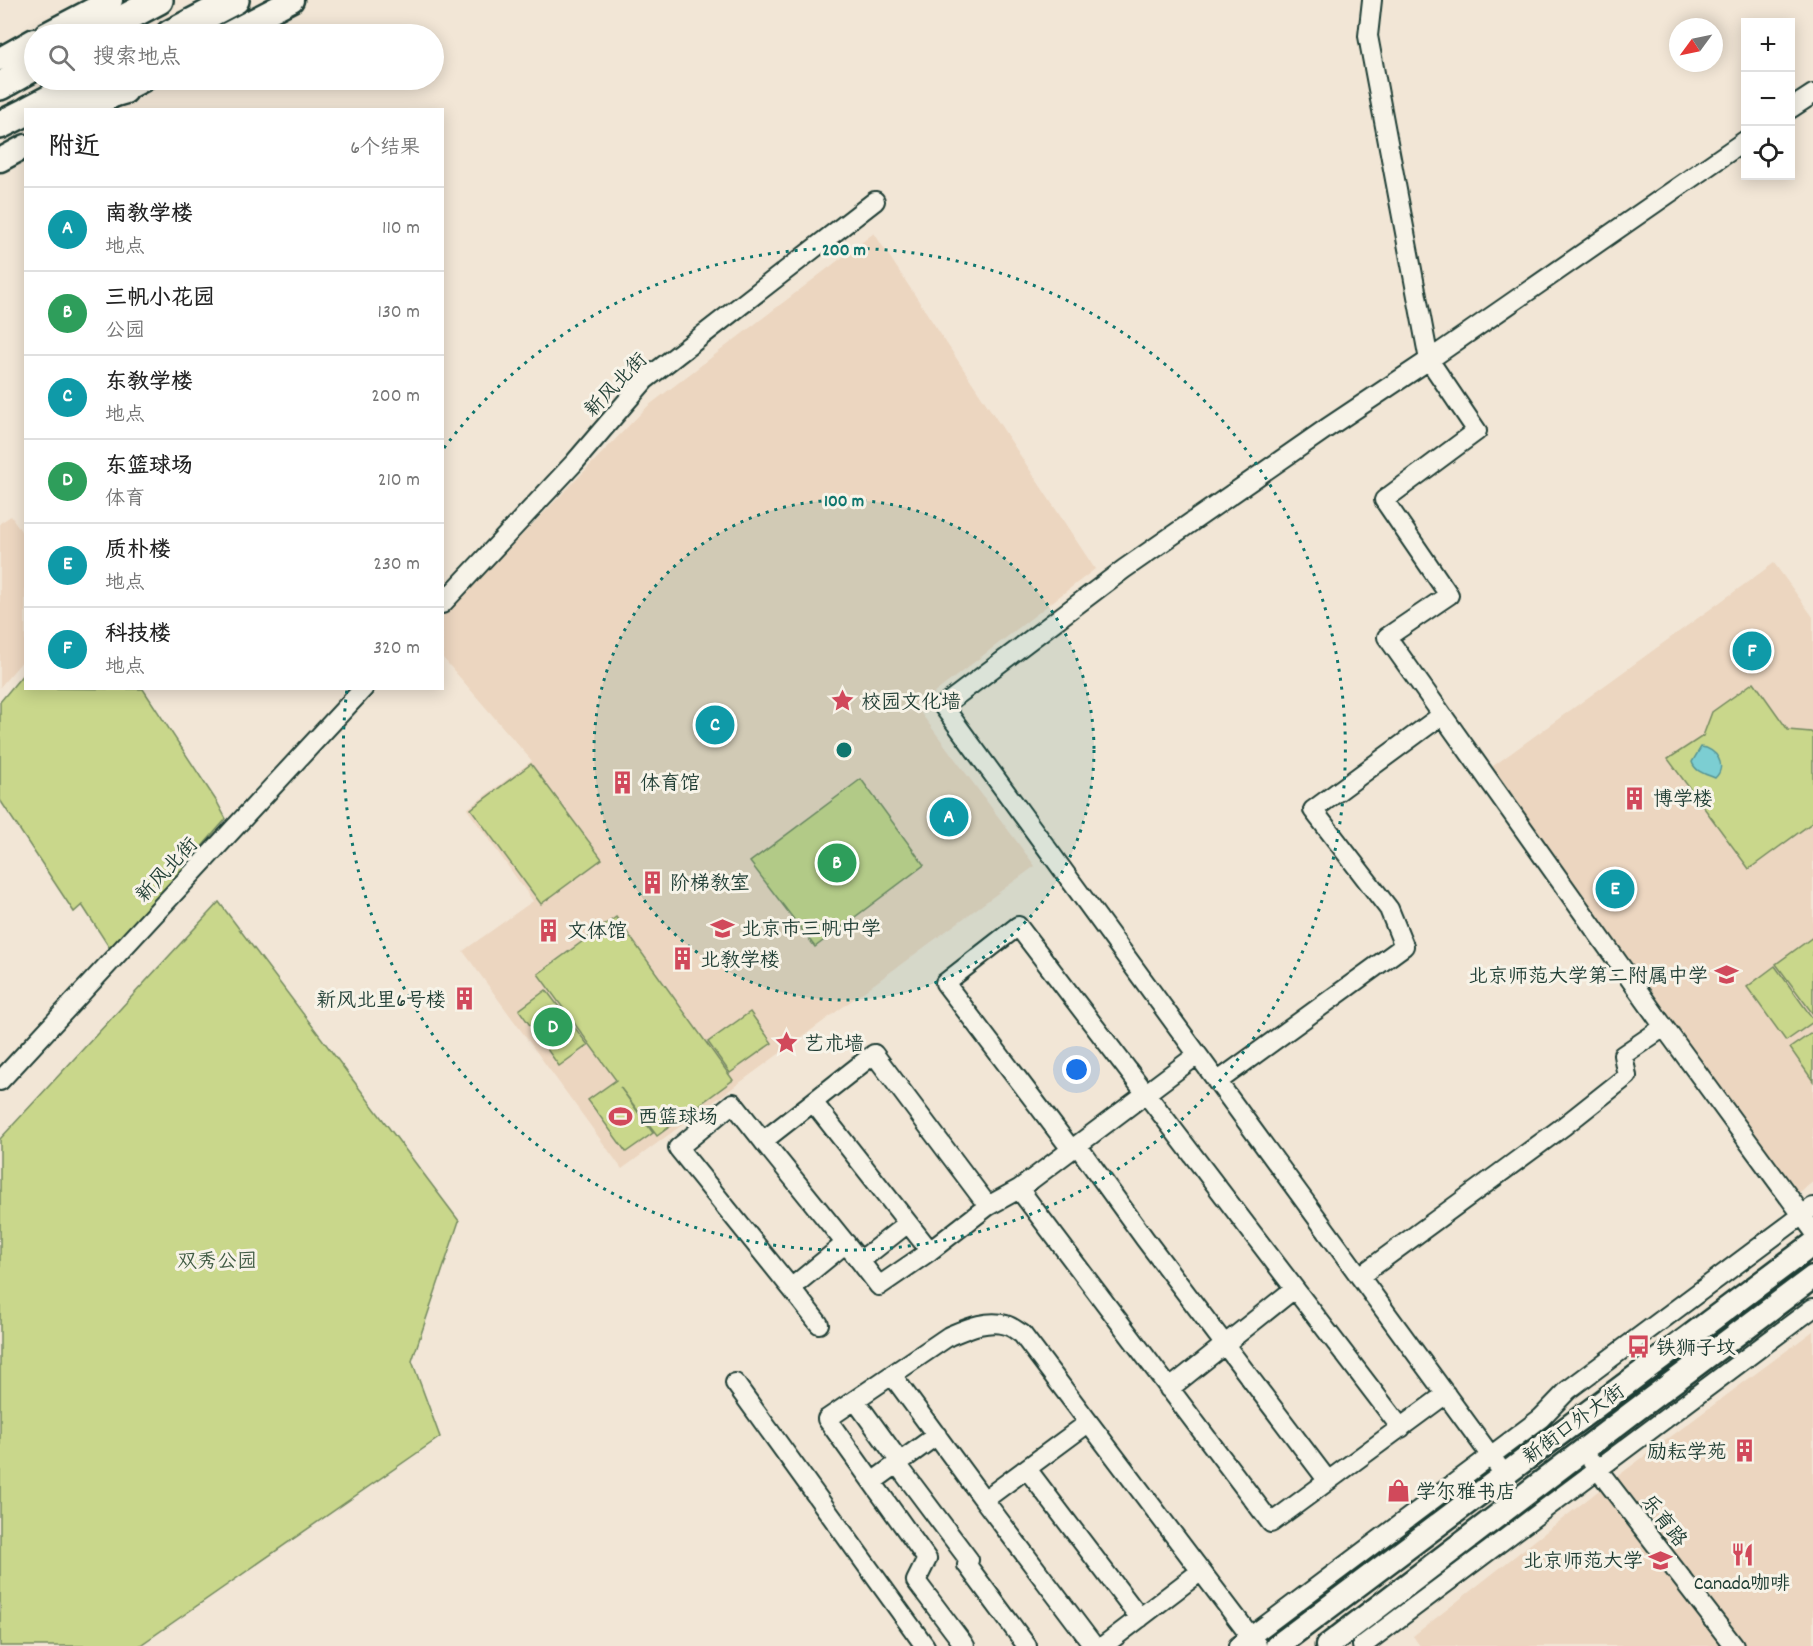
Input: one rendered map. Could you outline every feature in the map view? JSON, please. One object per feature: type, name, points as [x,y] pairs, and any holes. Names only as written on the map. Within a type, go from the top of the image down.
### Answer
[{"type":"highway","points":[[114,24],[159,0]]},
{"type":"highway","points":[[189,24],[235,0]]},
{"type":"highway","points":[[0,86],[24,73]]},
{"type":"highway","points":[[33,108],[67,90]]},
{"type":"highway","points":[[61,108],[118,90]]},
{"type":"highway","points":[[0,125],[24,113]]},
{"type":"highway","points":[[0,125],[24,119]]},
{"type":"main road","points":[[65,24],[111,0]]},
{"type":"main road","points":[[246,24],[292,0]]},
{"type":"main road","points":[[0,59],[24,46]]},
{"type":"main road","points":[[94,108],[125,90]]},
{"type":"main road","points":[[0,160],[24,147]]},
{"type":"main road","name":"新街口外大街","points":[[1277,1646],[1498,1465],[1570,1426],[1813,1245]]},
{"type":"main road","name":"新街口外大街","points":[[1327,1646],[1813,1277]]},
{"type":"street","points":[[965,1646],[916,1581],[927,1559],[827,1419],[949,1336],[967,1328],[987,1324],[1006,1324],[1023,1334],[1201,1571],[1249,1643],[1498,1465],[1568,1390],[1810,1218],[1664,1027],[1387,637],[1449,594],[1384,500],[1477,431],[1429,360],[1368,36],[1372,0]]},
{"type":"street","points":[[1795,106],[1813,94]]},
{"type":"street","points":[[1498,1465],[943,706],[1124,570],[1741,143]]},
{"type":"street","name":"新风北街","points":[[444,602],[574,463],[645,380],[875,201]]},
{"type":"street","name":"新风北街","points":[[0,1081],[362,690]]},
{"type":"street","points":[[1217,1082],[1404,946],[1389,909],[1313,810],[1442,715]]},
{"type":"street","points":[[1328,1481],[1074,1147],[945,982],[1018,926],[1401,1428]]},
{"type":"street","points":[[1360,1276],[1564,1126],[1627,1076],[1623,1055],[1664,1027]]},
{"type":"street","points":[[763,1141],[874,1054],[988,1206]]},
{"type":"street","points":[[819,1323],[678,1148],[733,1103],[879,1286],[930,1251],[988,1206],[1019,1189],[1197,1055]]},
{"type":"street","points":[[813,1102],[930,1251]]},
{"type":"street","points":[[1019,1189],[1271,1523],[1446,1394]]},
{"type":"street","points":[[860,1261],[908,1223]]},
{"type":"street","points":[[791,1288],[846,1243]]},
{"type":"street","points":[[1169,1389],[1294,1289]]},
{"type":"street","points":[[1362,1646],[1813,1308]]},
{"type":"street","points":[[892,1375],[1094,1646]]},
{"type":"street","points":[[735,1383],[926,1646]]},
{"type":"street","points":[[855,1400],[969,1560],[967,1565],[1027,1646]]},
{"type":"street","points":[[984,1500],[1088,1423]]},
{"type":"street","points":[[872,1482],[937,1435]]},
{"type":"street","name":"乐育路","points":[[1583,1450],[1734,1646]]},
{"type":"street","points":[[1027,1468],[1140,1618]]},
{"type":"street","points":[[1103,1646],[1201,1571]]},
{"type":"shaded area","points":[[874,233],[1095,569],[907,714],[917,708],[1035,866],[622,1169],[463,951],[533,901],[467,809],[532,761],[444,659],[444,615],[648,406]]},
{"type":"shaded area","points":[[11,516],[24,536],[24,659],[0,687],[0,523]]},
{"type":"shaded area","name":"北京师范大学第二附属中学","points":[[1774,563],[1813,617],[1813,1182],[1797,1194],[1489,769]]},
{"type":"shaded area","name":"北京师范大学","points":[[1813,1331],[1813,1646],[1420,1646],[1413,1636],[1607,1484]]},
{"type":"green space","points":[[24,673],[24,690],[144,690],[226,819],[111,950],[82,905],[74,912],[0,800],[0,702]]},
{"type":"green space","points":[[1754,682],[1788,730],[1813,734],[1813,822],[1749,869],[1668,759],[1703,736],[1712,712]]},
{"type":"green space","points":[[531,764],[602,859],[541,904],[471,809]]},
{"type":"green space","points":[[861,779],[924,865],[815,947],[750,862]]},
{"type":"green space","name":"双秀公园","points":[[219,902],[459,1221],[412,1361],[440,1437],[139,1646],[0,1646],[0,1139]]},
{"type":"green space","points":[[616,917],[733,1080],[657,1136],[620,1087],[653,1133],[626,1152],[588,1100],[616,1080],[538,974]]},
{"type":"green space","points":[[1813,937],[1813,1014],[1776,964]]},
{"type":"green space","points":[[1775,966],[1813,1019],[1813,1022],[1786,1041],[1747,987]]},
{"type":"green space","points":[[546,990],[588,1045],[559,1066],[519,1010]]},
{"type":"green space","points":[[750,1012],[772,1043],[730,1073],[708,1042]]},
{"type":"green space","points":[[1813,1032],[1813,1081],[1790,1048]]},
{"type":"water","points":[[1701,747],[1711,751],[1718,758],[1720,768],[1715,778],[1701,772],[1693,765],[1692,762]]},
{"type":"place","name":"科技楼","points":[[1752,651]]},
{"type":"place","name":"校园文化墙","points":[[843,701]]},
{"type":"place","name":"东教学楼","points":[[715,725]]},
{"type":"place","name":"体育馆","points":[[622,782]]},
{"type":"place","name":"博学楼","points":[[1635,798]]},
{"type":"place","name":"南教学楼","points":[[949,817]]},
{"type":"place","name":"三帆小花园","points":[[837,863]]},
{"type":"place","name":"阶梯教室","points":[[652,882]]},
{"type":"place","name":"质朴楼","points":[[1615,889]]},
{"type":"place","name":"北京市三帆中学","points":[[723,928]]},
{"type":"place","name":"文体馆","points":[[549,930]]},
{"type":"place","name":"北教学楼","points":[[682,959]]},
{"type":"place","name":"北京师范大学第二附属中学","points":[[1726,975]]},
{"type":"place","name":"新风北里6号楼","points":[[464,999]]},
{"type":"place","name":"东篮球场","points":[[553,1027]]},
{"type":"place","name":"艺术墙","points":[[786,1043]]},
{"type":"place","name":"西篮球场","points":[[620,1116]]},
{"type":"place","name":"铁狮子坟","points":[[1638,1347]]},
{"type":"place","name":"励耘学苑","points":[[1745,1451]]},
{"type":"place","name":"学尔雅书店","points":[[1398,1491]]},
{"type":"place","name":"Canada咖啡","points":[[1742,1555]]},
{"type":"place","name":"北京师范大学","points":[[1661,1560]]}]
